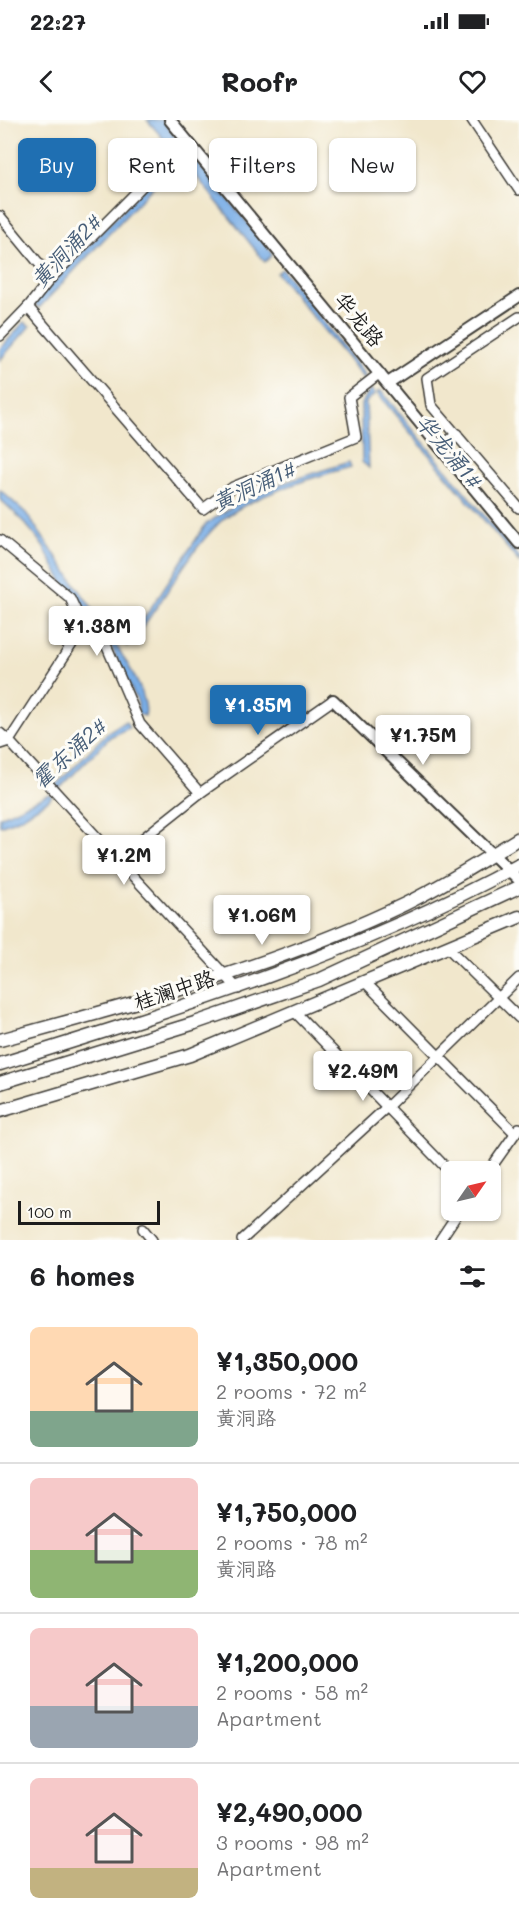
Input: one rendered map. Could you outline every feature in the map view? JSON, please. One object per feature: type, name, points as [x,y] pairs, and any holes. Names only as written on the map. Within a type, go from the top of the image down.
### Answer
[{"type":"main road","points":[[0,1040],[160,997],[300,948],[405,904],[519,838]]},
{"type":"main road","name":"桂澜中路","points":[[0,1064],[316,961],[514,868]]},
{"type":"main road","name":"桂澜中路","points":[[0,1083],[195,1023],[329,975],[519,887]]},
{"type":"main road","points":[[0,1111],[190,1055],[519,916]]},
{"type":"main road","points":[[294,1011],[329,975]]},
{"type":"street","name":"华龙路","points":[[170,120],[185,138]]},
{"type":"street","points":[[472,120],[519,190]]},
{"type":"street","name":"华龙路","points":[[197,153],[519,543]]},
{"type":"street","points":[[0,336],[51,278],[136,192]]},
{"type":"street","points":[[0,216],[51,278]]},
{"type":"street","points":[[388,383],[519,296]]},
{"type":"street","points":[[27,307],[203,509],[233,487],[356,437],[349,397],[380,373]]},
{"type":"street","points":[[519,317],[428,378],[431,405],[519,508]]},
{"type":"street","points":[[440,447],[457,434]]},
{"type":"street","points":[[0,540],[70,598],[89,639]]},
{"type":"street","points":[[4,743],[76,638],[104,640],[140,724],[200,793]]},
{"type":"street","points":[[117,859],[200,793],[333,700],[493,854],[514,868],[519,880]]},
{"type":"street","points":[[0,733],[4,743],[54,791],[238,988]]},
{"type":"street","points":[[447,947],[519,1018]]},
{"type":"street","points":[[242,1240],[387,1107],[519,978]]},
{"type":"street","points":[[364,981],[517,1130],[496,1161]]},
{"type":"street","points":[[294,1011],[441,1163]]},
{"type":"street","points":[[440,1240],[453,1221]]},
{"type":"street","points":[[142,1230],[152,1240]]},
{"type":"water","points":[[147,120],[162,120],[176,138],[163,138]]},
{"type":"water","points":[[197,162],[209,176],[209,192],[197,177]]},
{"type":"water","points":[[140,192],[148,192],[39,308],[34,303]]},
{"type":"water","points":[[209,192],[222,192],[270,250],[272,255],[265,262]]},
{"type":"water","points":[[282,269],[366,376],[364,379],[277,273]]},
{"type":"water","points":[[24,322],[30,326],[0,360],[0,349]]},
{"type":"water","points":[[371,389],[375,394],[366,402],[369,468],[362,462],[361,404]]},
{"type":"water","points":[[380,390],[519,557],[519,562],[377,393]]},
{"type":"water","points":[[349,462],[351,467],[280,490],[228,515],[204,539],[127,646],[124,642],[135,632],[206,524],[237,504],[283,483]]},
{"type":"water","points":[[0,490],[26,513],[99,618],[94,622],[72,597],[34,534],[0,499]]},
{"type":"water","points":[[103,629],[106,630],[132,672],[146,707],[145,716],[138,714],[138,703]]},
{"type":"water","points":[[126,721],[129,728],[110,737],[57,791],[54,787],[109,731]]},
{"type":"water","points":[[49,794],[52,796],[49,800],[20,818],[0,826],[0,817]]},
{"type":"waterway","name":"霍东涌2#","points":[[95,619],[103,631]]},
{"type":"water label","name":"黄洞涌2#","points":[[66,250]]},
{"type":"water label","name":"华龙涌1#","points":[[450,451]]},
{"type":"water label","name":"黄洞涌1#","points":[[254,485]]}]
